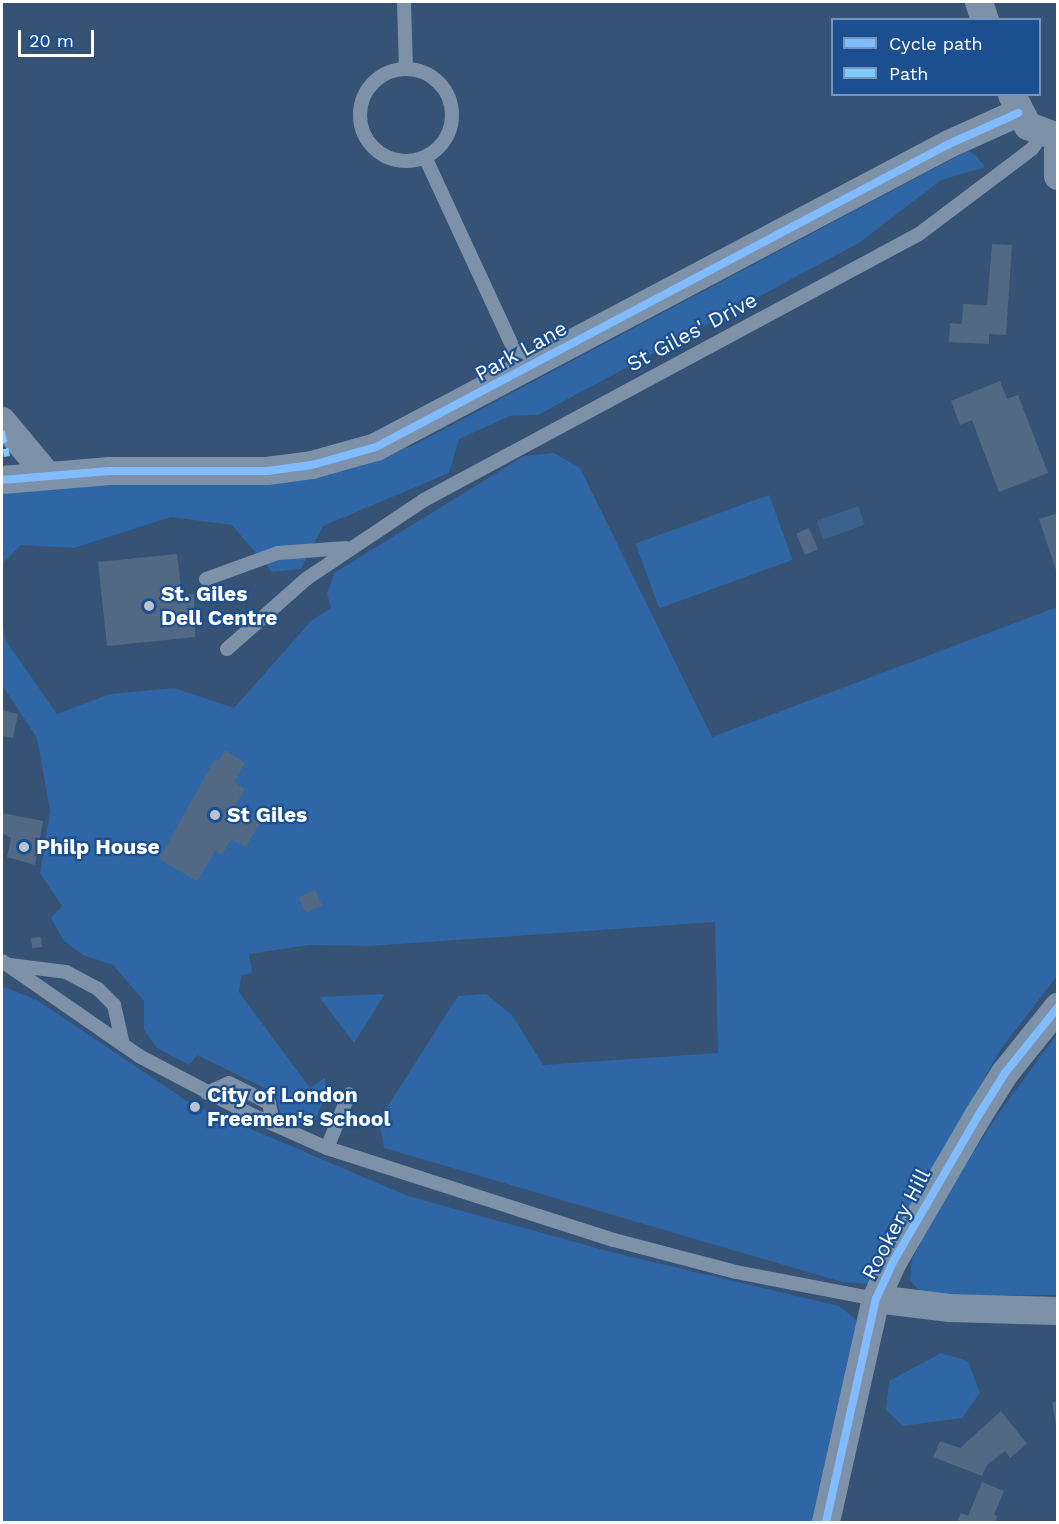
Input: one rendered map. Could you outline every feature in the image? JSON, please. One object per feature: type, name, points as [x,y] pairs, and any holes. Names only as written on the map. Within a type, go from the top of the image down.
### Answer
[{"type":"street","points":[[979,2],[984,18]]},
{"type":"street","name":"Park Lane","points":[[2,480],[110,471],[267,471],[312,465],[376,447],[524,371],[949,144],[1015,104],[1028,126],[1053,139]]},
{"type":"street","points":[[1053,139],[1058,176]]},
{"type":"street","points":[[2,421],[47,475]]},
{"type":"street","name":"Rookery Hill","points":[[826,1522],[876,1299],[928,1199],[978,1116],[1005,1073],[1058,1007]]},
{"type":"street","points":[[876,1299],[949,1308],[1058,1311]]},
{"type":"lane","points":[[404,2],[406,68]]},
{"type":"lane","points":[[406,68],[426,73],[442,86],[451,105],[451,126],[441,145],[424,157],[404,161],[385,156],[369,143],[360,124],[361,104],[370,86],[386,73],[406,68]]},
{"type":"lane","name":"St Giles' Drive","points":[[227,649],[306,579],[347,548],[424,500],[919,234],[1032,149],[1053,139]]},
{"type":"lane","points":[[424,157],[524,371]]},
{"type":"lane","name":"St Giles' Drive","points":[[206,579],[278,552],[347,548]]},
{"type":"lane","points":[[5,963],[123,1045],[207,1093],[327,1148],[614,1240],[736,1272],[876,1299]]},
{"type":"lane","points":[[5,963],[66,972],[98,989],[114,1005],[123,1045]]},
{"type":"lane","points":[[327,1148],[349,1094]]},
{"type":"shaded area","points":[[967,151],[975,154],[985,167],[941,180],[859,243],[538,415],[510,416],[459,439],[449,473],[323,526],[301,569],[272,572],[232,525],[171,517],[74,548],[21,545],[2,564],[2,493],[33,486],[341,471],[414,445]]},
{"type":"shaded area","points":[[554,453],[580,468],[712,737],[1057,607],[1057,976],[1001,1049],[868,1284],[842,1282],[384,1148],[379,1120],[458,996],[486,994],[512,1015],[543,1065],[718,1053],[715,922],[370,946],[309,945],[249,954],[252,973],[241,976],[239,992],[310,1088],[325,1078],[326,1094],[315,1120],[307,1126],[281,1115],[275,1093],[197,1055],[189,1065],[157,1048],[144,1030],[144,1001],[113,965],[83,955],[64,941],[51,918],[62,906],[40,873],[50,811],[37,738],[2,685],[2,623],[6,641],[57,714],[110,694],[174,688],[234,708],[312,620],[331,608],[327,594],[334,573],[524,456]]},
{"type":"shaded area","points":[[769,495],[793,560],[659,608],[636,544]]},
{"type":"shaded area","points":[[858,506],[865,525],[823,540],[817,521]]},
{"type":"shaded area","name":"City of London Freemen's School","points":[[2,986],[37,1000],[190,1103],[408,1196],[611,1252],[839,1306],[858,1321],[816,1522],[2,1522]]},
{"type":"shaded area","points":[[385,994],[354,1043],[319,997]]},
{"type":"shaded area","points":[[1057,1034],[1057,1295],[950,1296],[920,1292],[910,1280],[912,1259],[936,1212],[996,1117]]},
{"type":"shaded area","points":[[941,1353],[968,1361],[980,1393],[962,1418],[903,1426],[886,1410],[889,1381]]},
{"type":"building","points":[[992,244],[1012,245],[1006,335],[989,334],[989,344],[949,342],[950,323],[962,324],[963,304],[987,305]]},
{"type":"building","points":[[1000,381],[1007,399],[1018,395],[1048,473],[999,492],[972,420],[960,425],[951,401]]},
{"type":"building","points":[[1058,513],[1058,573],[1057,573],[1039,519]]},
{"type":"building","points":[[809,528],[818,549],[805,555],[796,533]]},
{"type":"building","name":"St. Giles Dell Centre","points":[[177,554],[182,595],[194,594],[195,637],[107,646],[98,562]]},
{"type":"building","points":[[2,710],[18,714],[13,738],[2,736]]},
{"type":"building","name":"St Giles","points":[[225,750],[245,763],[234,782],[245,789],[234,808],[260,823],[246,847],[231,839],[222,855],[215,851],[197,881],[159,859],[215,759],[219,761]]},
{"type":"building","name":"Philp House","points":[[2,813],[43,821],[35,865],[7,857],[11,838],[2,833]]},
{"type":"building","points":[[315,890],[322,905],[306,913],[299,898]]},
{"type":"building","points":[[41,937],[42,947],[32,948],[31,938]]},
{"type":"building","points":[[1058,1401],[1058,1426],[1056,1426],[1052,1402]]},
{"type":"building","points":[[1001,1411],[1027,1444],[1010,1458],[1005,1451],[987,1465],[982,1476],[933,1457],[940,1441],[960,1448]]},
{"type":"building","points":[[982,1482],[1004,1491],[994,1515],[997,1516],[995,1522],[957,1522],[961,1513],[968,1516]]},
{"type":"marked path","points":[[2,431],[7,457]]},
{"type":"cycle path","points":[[2,480],[110,471],[267,471],[312,465],[376,447],[949,144],[1018,113]]},
{"type":"cycle path","points":[[826,1522],[876,1299],[893,1262],[978,1116],[1005,1073],[1058,1007]]},
{"type":"place","name":"St. Giles Dell Centre","points":[[149,606]]},
{"type":"place","name":"St Giles","points":[[215,815]]},
{"type":"place","name":"Philp House","points":[[24,847]]},
{"type":"place","name":"City of London Freemen's School","points":[[195,1107]]}]
